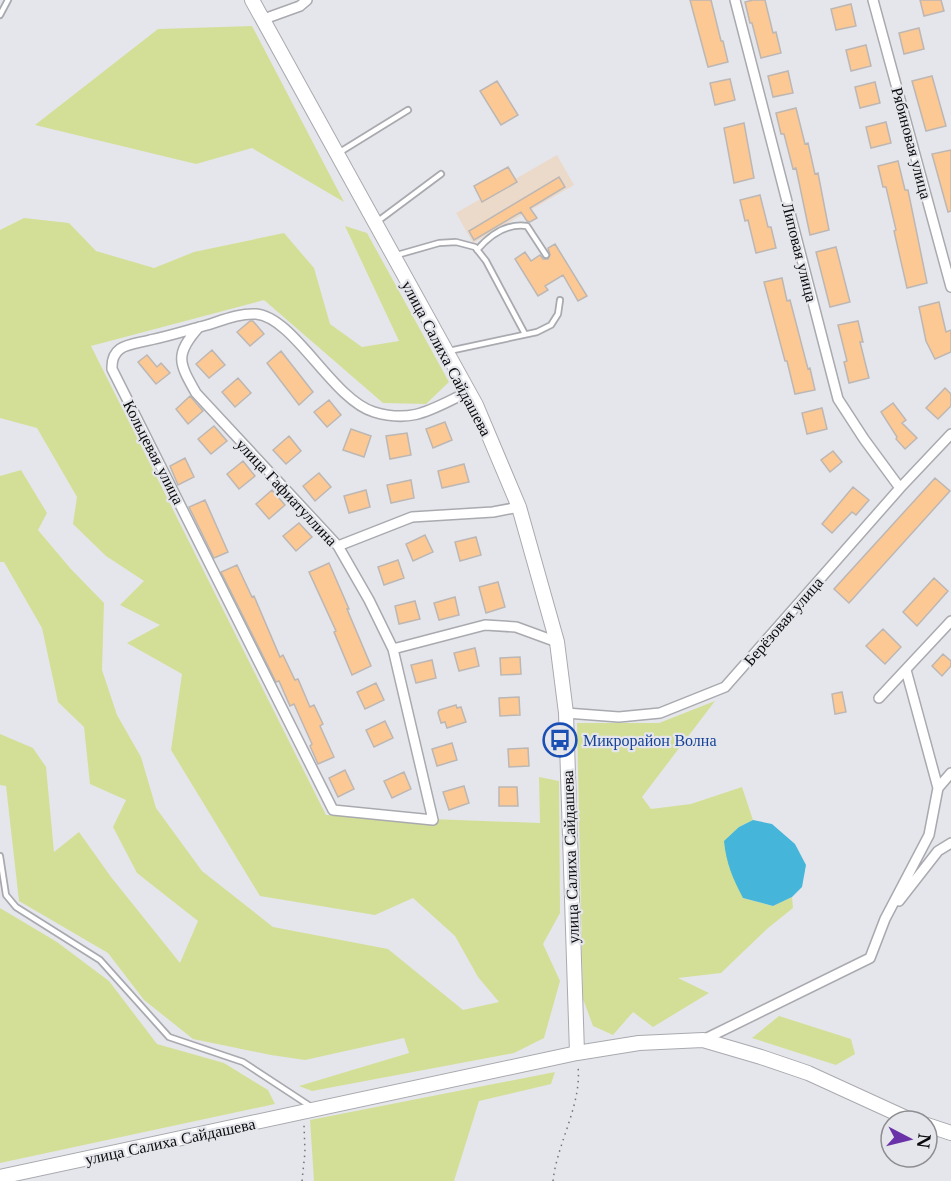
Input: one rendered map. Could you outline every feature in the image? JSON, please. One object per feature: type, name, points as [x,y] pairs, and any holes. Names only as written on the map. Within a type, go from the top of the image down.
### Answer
[{"type":"street","name":"улица Салиха Сайдашева","points":[[0,1177],[577,1053],[566,713],[557,642],[519,507],[468,392],[252,0]]},
{"type":"street","points":[[264,19],[300,6],[307,0]]},
{"type":"street","name":"Липовая улица","points":[[735,0],[838,399],[900,488]]},
{"type":"street","name":"Рябиновая улица","points":[[873,0],[951,287]]},
{"type":"street","name":"Кольцевая улица","points":[[430,807],[433,820],[333,810],[112,369],[111,358],[114,353],[125,346],[235,316],[257,314],[272,320],[289,333],[327,375],[370,411],[390,416],[416,416],[468,392]]},
{"type":"street","name":"улица Гафиатуллина","points":[[199,327],[186,342],[181,358],[183,370],[196,393],[338,546],[369,600],[393,649],[430,807]]},
{"type":"street","name":"Берёзовая улица","points":[[566,713],[619,717],[660,713],[725,687],[900,488],[951,434]]},
{"type":"street","points":[[338,546],[412,517],[493,512],[519,507]]},
{"type":"street","points":[[879,698],[951,621]]},
{"type":"street","points":[[393,649],[485,625],[516,627],[557,642]]},
{"type":"street","points":[[703,1040],[870,958],[885,919],[929,835],[938,788],[906,670]]},
{"type":"street","points":[[938,788],[951,773]]},
{"type":"street","points":[[885,919],[938,851],[951,843]]},
{"type":"street","points":[[577,1053],[639,1043],[703,1040],[808,1073],[887,1109]]},
{"type":"lane","points":[[0,15],[8,0]]},
{"type":"lane","points":[[338,153],[408,110]]},
{"type":"lane","points":[[376,223],[441,174]]},
{"type":"lane","points":[[477,250],[487,238],[517,225],[527,226],[546,255]]},
{"type":"lane","points":[[394,256],[439,243],[456,242],[477,250],[486,261],[525,334]]},
{"type":"lane","points":[[446,352],[537,332],[551,325],[558,314],[560,300]]},
{"type":"lane","points":[[938,788],[951,781]]},
{"type":"lane","points":[[0,856],[6,895],[16,907],[100,960],[169,1038],[243,1062],[309,1111]]},
{"type":"path","points":[[553,1181],[579,1075],[577,1053]]},
{"type":"path","points":[[302,1181],[309,1111]]},
{"type":"shaded area","points":[[557,155],[574,185],[473,243],[456,213]]},
{"type":"green space","points":[[252,26],[344,202],[252,148],[196,164],[35,125],[158,29]]},
{"type":"green space","points":[[24,218],[69,223],[96,251],[154,268],[194,252],[284,233],[314,268],[330,324],[362,347],[399,341],[345,226],[367,233],[449,382],[426,404],[383,403],[264,300],[91,346],[326,815],[540,823],[539,777],[559,781],[560,913],[543,944],[560,981],[544,1038],[514,1053],[312,1091],[299,1086],[409,1053],[404,1038],[305,1060],[193,1039],[144,1000],[108,953],[19,901],[6,786],[0,785],[0,734],[33,748],[46,767],[54,852],[79,832],[111,877],[180,963],[198,921],[137,873],[113,827],[126,800],[90,784],[84,727],[58,702],[42,628],[4,562],[0,562],[0,476],[21,470],[47,513],[38,530],[104,603],[102,670],[117,715],[141,757],[156,808],[202,871],[273,927],[388,949],[463,1010],[499,1002],[478,977],[455,936],[413,898],[375,915],[260,896],[171,750],[182,674],[127,643],[160,625],[120,605],[144,581],[106,556],[73,524],[77,497],[37,428],[0,418],[0,230]]},
{"type":"green space","points":[[715,701],[642,797],[651,809],[691,804],[742,787],[753,820],[739,827],[743,898],[773,906],[792,897],[793,908],[768,928],[721,973],[678,978],[709,993],[653,1027],[633,1012],[613,1035],[593,1026],[583,999],[577,723],[659,723]]},
{"type":"green space","points":[[0,908],[57,942],[109,981],[157,1044],[224,1063],[268,1090],[275,1104],[0,1163]]},
{"type":"green space","points":[[779,1016],[851,1039],[855,1054],[836,1065],[752,1038]]},
{"type":"green space","points":[[555,1072],[551,1084],[479,1101],[454,1181],[314,1181],[310,1120]]},
{"type":"water","points":[[753,820],[772,824],[795,844],[806,865],[802,887],[792,897],[773,906],[743,898],[726,857],[724,841],[739,827]]},
{"type":"building","points":[[690,0],[711,0],[728,62],[708,67]]},
{"type":"building","points":[[765,0],[773,33],[776,32],[781,53],[761,58],[745,2]]},
{"type":"building","points":[[920,0],[941,0],[944,11],[924,16]]},
{"type":"building","points":[[851,4],[856,26],[836,30],[831,9]]},
{"type":"building","points":[[919,28],[924,49],[904,54],[899,33]]},
{"type":"building","points":[[866,45],[871,66],[851,71],[846,50]]},
{"type":"building","points":[[788,71],[793,93],[773,97],[768,76]]},
{"type":"building","points":[[932,76],[946,126],[926,131],[912,81]]},
{"type":"building","points":[[730,79],[735,100],[715,105],[710,83]]},
{"type":"building","points":[[497,81],[518,115],[501,125],[480,91]]},
{"type":"building","points":[[875,82],[880,103],[860,108],[855,87]]},
{"type":"building","points":[[796,108],[805,144],[808,143],[815,174],[818,173],[829,230],[810,235],[796,168],[793,169],[776,113]]},
{"type":"building","points":[[886,122],[891,143],[871,148],[866,127]]},
{"type":"building","points":[[744,123],[754,178],[734,183],[724,128]]},
{"type":"building","points":[[951,150],[951,211],[948,212],[932,154]]},
{"type":"building","points":[[898,161],[905,190],[908,190],[927,283],[907,288],[886,187],[883,187],[878,166]]},
{"type":"building","points":[[508,167],[517,182],[482,202],[474,186]]},
{"type":"building","points":[[559,177],[565,187],[530,208],[537,218],[530,222],[527,221],[521,212],[474,240],[469,231]]},
{"type":"building","points":[[760,195],[776,248],[756,253],[748,220],[745,221],[740,200]]},
{"type":"building","points":[[555,244],[587,296],[578,301],[563,275],[545,286],[548,290],[538,296],[515,259],[525,252],[531,261],[540,255],[543,259],[548,259],[550,255],[548,248]]},
{"type":"building","points":[[836,247],[850,302],[830,307],[816,252]]},
{"type":"building","points":[[782,278],[815,390],[795,394],[787,361],[785,361],[764,282]]},
{"type":"building","points":[[939,302],[946,332],[951,330],[951,352],[935,359],[926,341],[919,307]]},
{"type":"building","points":[[253,321],[264,334],[250,346],[237,332]]},
{"type":"building","points":[[858,321],[863,342],[860,342],[869,378],[849,383],[844,362],[847,361],[838,325]]},
{"type":"building","points":[[212,350],[225,365],[209,378],[196,364]]},
{"type":"building","points":[[281,351],[313,392],[299,405],[267,363]]},
{"type":"building","points":[[147,355],[157,367],[161,363],[170,373],[156,384],[138,362]]},
{"type":"building","points":[[238,378],[251,393],[235,407],[222,392]]},
{"type":"building","points":[[945,388],[951,394],[951,406],[938,419],[926,408]]},
{"type":"building","points":[[190,396],[203,411],[188,424],[176,409]]},
{"type":"building","points":[[329,400],[341,415],[327,427],[314,412]]},
{"type":"building","points":[[893,403],[906,420],[902,423],[917,438],[905,449],[896,439],[897,437],[881,412]]},
{"type":"building","points":[[822,408],[827,429],[807,434],[802,413]]},
{"type":"building","points":[[445,422],[452,440],[433,448],[426,429]]},
{"type":"building","points":[[214,426],[227,441],[211,454],[198,439]]},
{"type":"building","points":[[351,429],[371,436],[364,457],[343,450]]},
{"type":"building","points":[[407,433],[411,455],[390,459],[386,436]]},
{"type":"building","points":[[289,436],[301,451],[286,464],[273,450]]},
{"type":"building","points":[[833,451],[842,462],[830,472],[821,460]]},
{"type":"building","points":[[185,458],[194,477],[178,485],[170,466]]},
{"type":"building","points":[[243,461],[255,476],[239,489],[227,474]]},
{"type":"building","points":[[464,464],[469,482],[442,488],[438,471]]},
{"type":"building","points":[[319,473],[331,487],[315,501],[303,486]]},
{"type":"building","points":[[935,478],[950,491],[849,603],[834,589]]},
{"type":"building","points":[[411,480],[414,498],[391,503],[387,485]]},
{"type":"building","points":[[853,487],[869,500],[856,515],[852,512],[832,533],[822,524]]},
{"type":"building","points":[[272,490],[285,505],[269,519],[256,504]]},
{"type":"building","points":[[366,490],[370,507],[349,513],[344,496]]},
{"type":"building","points":[[205,500],[228,552],[214,558],[189,507]]},
{"type":"building","points":[[299,523],[312,537],[296,551],[283,536]]},
{"type":"building","points":[[425,535],[433,552],[413,561],[406,544]]},
{"type":"building","points":[[476,537],[481,555],[460,561],[455,542]]},
{"type":"building","points":[[398,560],[404,578],[384,585],[378,567]]},
{"type":"building","points":[[329,563],[371,666],[352,675],[334,632],[336,631],[309,572]]},
{"type":"building","points":[[237,565],[252,597],[254,596],[280,657],[283,655],[295,680],[298,679],[310,707],[314,705],[323,724],[320,726],[334,757],[318,764],[310,746],[312,744],[294,704],[290,706],[279,681],[276,682],[221,572]]},
{"type":"building","points":[[934,578],[948,591],[917,626],[903,612]]},
{"type":"building","points":[[498,582],[505,607],[486,613],[479,587]]},
{"type":"building","points":[[455,597],[459,615],[439,620],[434,603]]},
{"type":"building","points":[[415,601],[420,619],[399,624],[395,606]]},
{"type":"building","points":[[883,629],[901,647],[885,664],[866,646]]},
{"type":"building","points":[[475,648],[479,666],[459,671],[454,653]]},
{"type":"building","points":[[943,654],[951,661],[951,666],[942,676],[932,666]]},
{"type":"building","points":[[520,657],[521,674],[501,675],[500,658]]},
{"type":"building","points":[[432,660],[436,678],[416,683],[411,665]]},
{"type":"building","points":[[376,683],[384,700],[365,709],[357,692]]},
{"type":"building","points":[[842,692],[846,712],[835,714],[832,694]]},
{"type":"building","points":[[519,697],[520,715],[500,716],[499,698]]},
{"type":"building","points":[[456,705],[457,708],[461,707],[466,722],[447,728],[445,722],[441,723],[439,710]]},
{"type":"building","points":[[385,721],[393,738],[374,747],[366,730]]},
{"type":"building","points":[[452,743],[457,760],[437,766],[432,749]]},
{"type":"building","points":[[528,748],[529,766],[509,767],[508,749]]},
{"type":"building","points":[[345,770],[354,789],[338,797],[329,778]]},
{"type":"building","points":[[404,772],[411,789],[392,798],[384,781]]},
{"type":"building","points":[[464,786],[469,803],[449,810],[443,792]]},
{"type":"building","points":[[499,787],[517,787],[518,806],[499,806]]},
{"type":"place","name":"Микрорайон Волна","points":[[560,740]]}]
